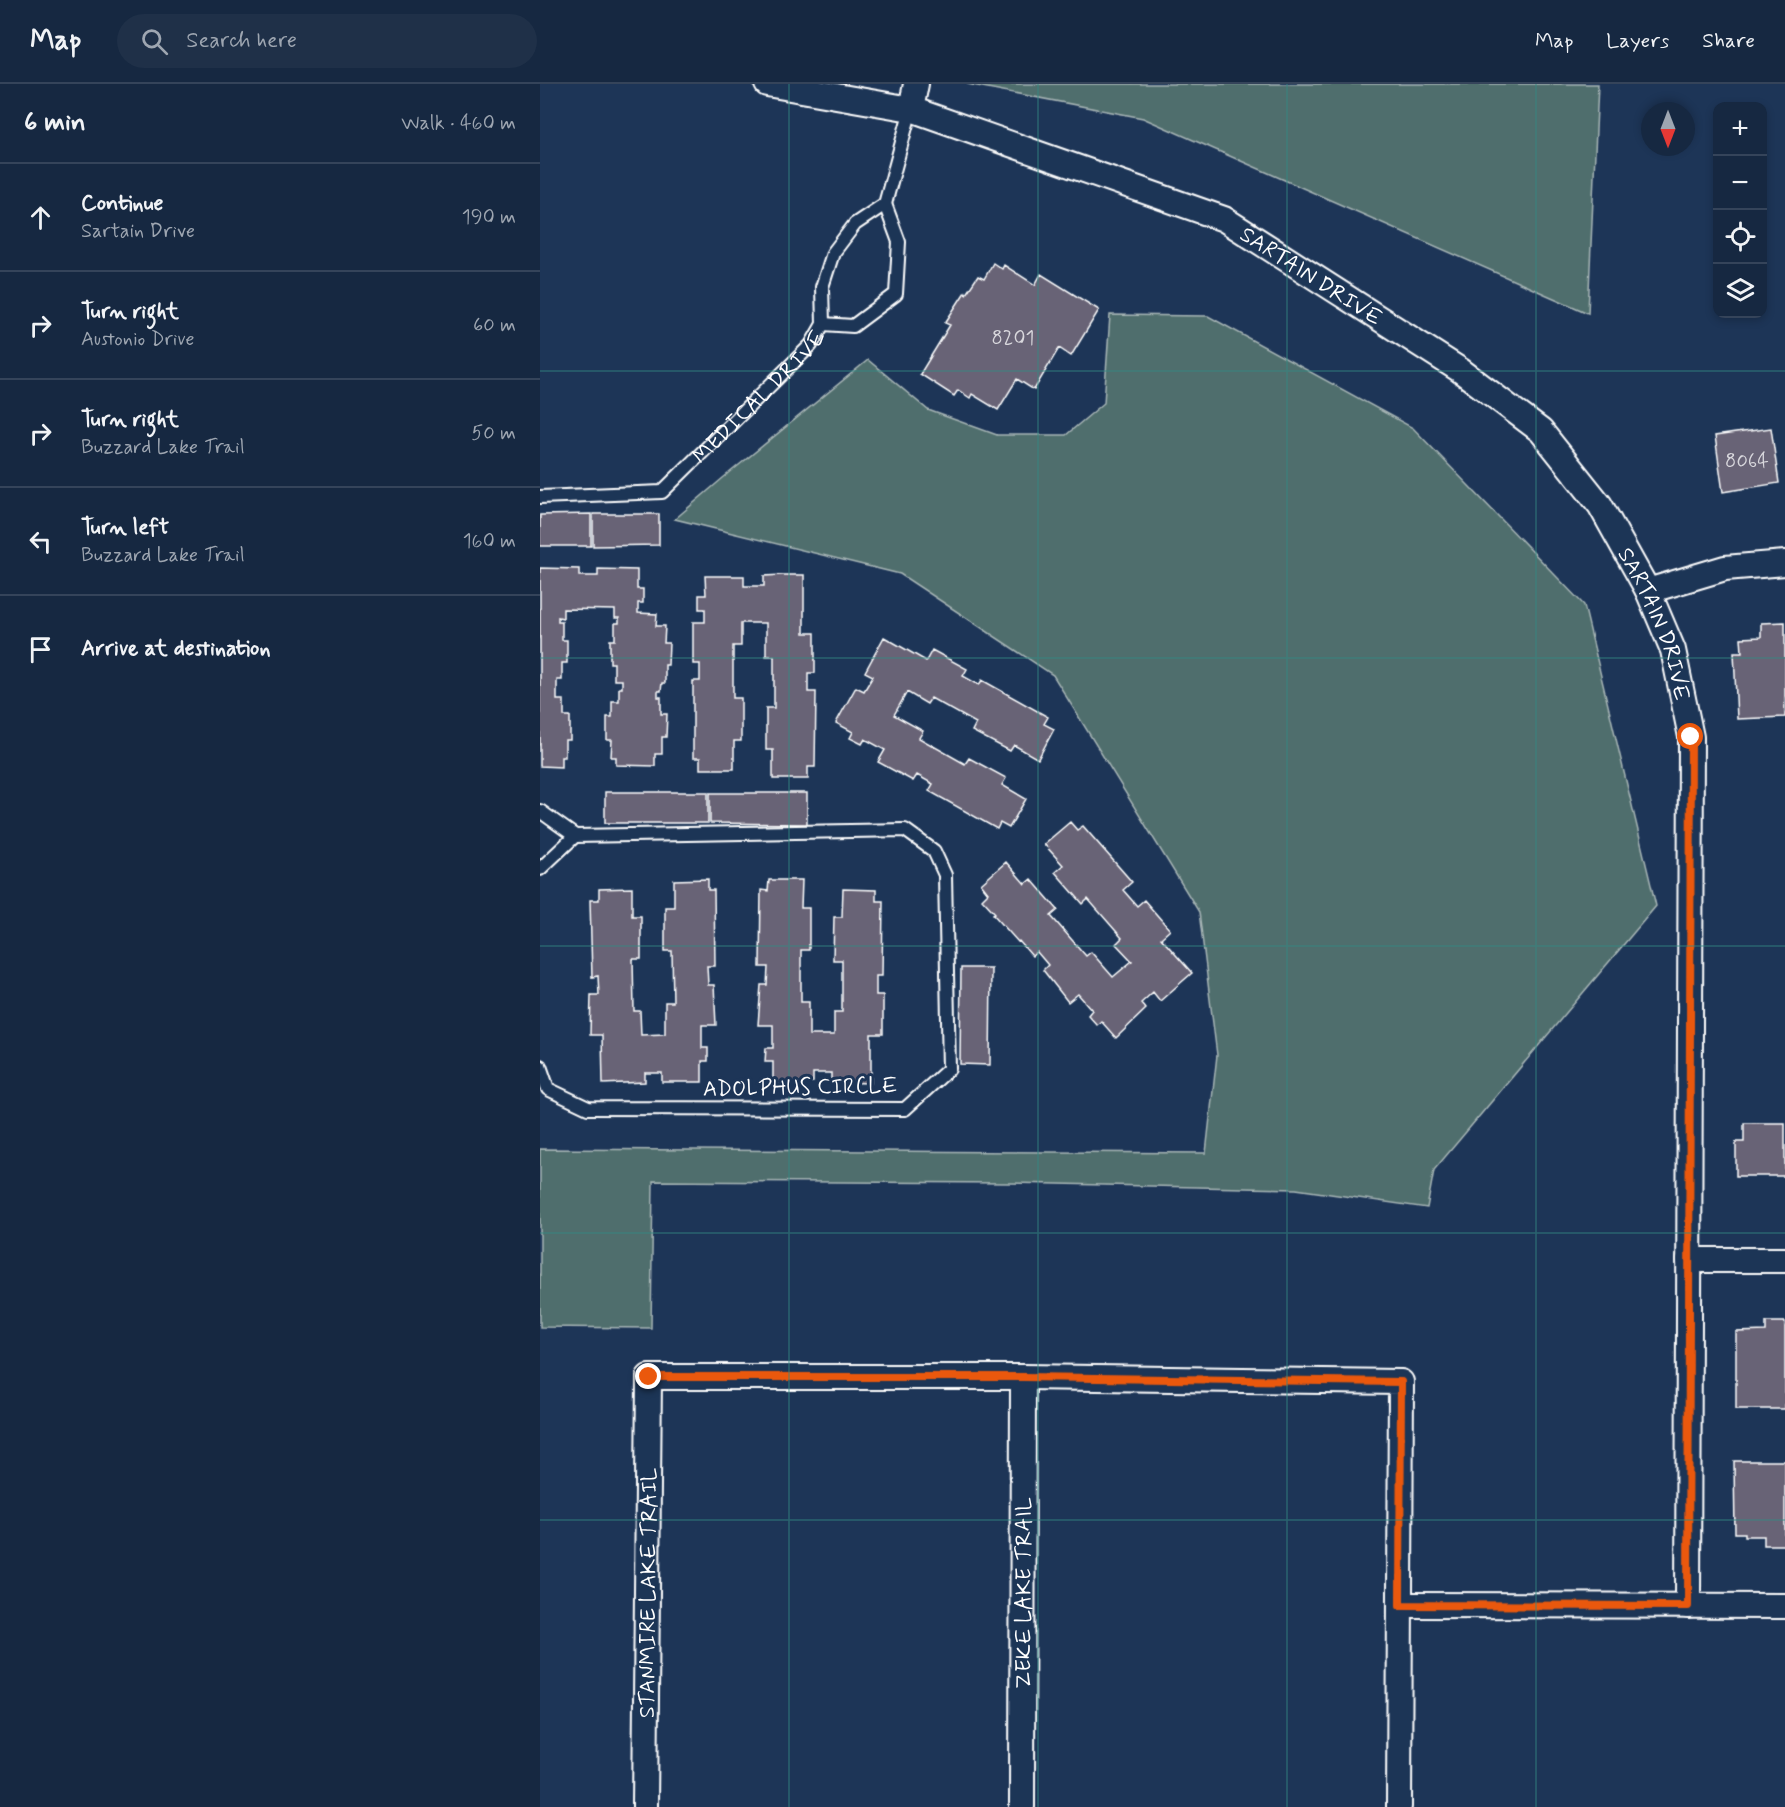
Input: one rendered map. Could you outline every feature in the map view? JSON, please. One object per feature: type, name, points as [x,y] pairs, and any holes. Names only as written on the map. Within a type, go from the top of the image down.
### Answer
[{"type":"street","name":"SARTAIN DRIVE","points":[[767,84],[911,109],[1224,219],[1460,370],[1541,431],[1600,505],[1648,591],[1673,650],[1691,737],[1688,1606]]},
{"type":"street","points":[[911,109],[916,84]]},
{"type":"street","points":[[1648,591],[1725,568],[1785,563]]},
{"type":"street","points":[[1689,1260],[1785,1260]]},
{"type":"street","name":"STANMIRE LAKE TRAIL","points":[[645,1807],[649,1377],[1023,1377]]},
{"type":"street","points":[[1023,1377],[1401,1382],[1399,1807]]},
{"type":"street","name":"ZEKE LAKE TRAIL","points":[[1022,1807],[1023,1377]]},
{"type":"street","points":[[1400,1605],[1785,1606]]},
{"type":"lane","points":[[823,324],[853,326],[896,294],[899,242],[885,204],[911,109]]},
{"type":"lane","name":"MEDICAL DRIVE","points":[[540,497],[663,492],[811,345],[823,324],[822,287],[833,253],[855,224],[885,204]]},
{"type":"lane","points":[[540,811],[575,836],[540,869]]},
{"type":"lane","name":"ADOLPHUS CIRCLE","points":[[540,1066],[548,1089],[588,1108],[904,1109],[949,1068],[945,875],[934,851],[905,830],[575,836]]},
{"type":"green space","points":[[967,84],[1598,84],[1588,313],[1143,118]]},
{"type":"green space","points":[[1110,315],[1208,316],[1413,428],[1584,605],[1656,906],[1434,1170],[1427,1208],[1296,1189],[1010,1183],[653,1181],[651,1328],[540,1327],[540,1149],[1206,1153],[1217,1055],[1199,912],[1053,675],[900,574],[675,519],[868,360],[928,410],[997,435],[1066,435],[1104,403]]},
{"type":"building","points":[[993,263],[1002,269],[1004,265],[1035,285],[1041,274],[1099,310],[1071,356],[1059,348],[1034,390],[1017,379],[998,410],[972,394],[970,398],[958,390],[954,396],[920,374],[950,325],[945,323],[965,292],[966,294],[978,276],[984,279]]},
{"type":"building","points":[[1771,428],[1779,483],[1723,492],[1715,436]]},
{"type":"building","points":[[591,514],[591,546],[540,546],[540,515]]},
{"type":"building","points":[[593,514],[659,514],[659,545],[593,546]]},
{"type":"building","points":[[540,568],[579,569],[579,576],[598,576],[598,569],[637,570],[637,589],[643,589],[643,603],[638,603],[638,613],[657,614],[656,626],[665,626],[664,643],[669,643],[665,683],[662,683],[661,691],[658,691],[658,697],[661,697],[661,714],[667,714],[666,737],[662,737],[662,754],[655,754],[655,766],[616,765],[616,757],[611,757],[612,740],[607,740],[607,717],[612,717],[612,701],[619,701],[619,688],[622,688],[622,680],[614,680],[614,663],[610,663],[610,640],[615,640],[615,623],[619,623],[619,618],[615,618],[615,610],[563,609],[563,618],[558,617],[558,622],[562,622],[562,640],[567,640],[567,663],[562,663],[562,680],[557,680],[557,700],[564,700],[564,716],[570,716],[570,740],[565,740],[565,757],[561,757],[561,767],[540,766]]},
{"type":"building","points":[[804,575],[804,633],[815,633],[815,673],[808,673],[808,692],[816,692],[815,767],[808,767],[808,779],[773,779],[773,750],[766,750],[766,708],[774,708],[774,656],[766,656],[766,623],[741,623],[741,646],[733,646],[733,698],[741,698],[741,741],[734,741],[734,769],[700,769],[700,758],[693,758],[693,681],[700,681],[700,664],[693,664],[693,622],[705,622],[705,609],[699,609],[699,595],[706,595],[705,576],[744,576],[744,586],[764,586],[764,576]]},
{"type":"building","points":[[1785,622],[1785,717],[1737,719],[1734,652],[1742,652],[1741,638],[1761,637],[1761,623]]},
{"type":"building","points":[[884,637],[926,661],[932,650],[967,669],[963,676],[979,685],[982,680],[1048,717],[1044,724],[1054,729],[1038,759],[1014,745],[1010,751],[972,731],[976,723],[931,698],[927,704],[907,692],[894,715],[923,731],[919,738],[965,764],[969,758],[1006,778],[1002,785],[1026,799],[1009,828],[1000,823],[997,829],[929,791],[933,784],[917,775],[913,781],[878,762],[885,750],[865,739],[862,744],[850,738],[853,732],[836,723],[856,687],[864,691],[873,676],[865,672]]},
{"type":"building","points":[[605,792],[708,792],[708,823],[605,823]]},
{"type":"building","points":[[710,793],[807,793],[807,824],[710,823]]},
{"type":"building","points":[[1070,822],[1077,830],[1083,826],[1132,882],[1123,890],[1137,906],[1144,900],[1170,930],[1161,938],[1192,973],[1160,1001],[1153,992],[1141,1003],[1146,1009],[1116,1038],[1101,1021],[1097,1025],[1088,1015],[1092,1010],[1078,994],[1068,1002],[1043,970],[1048,965],[1037,952],[1032,956],[1018,942],[982,899],[988,893],[981,884],[1006,862],[1025,884],[1031,879],[1058,910],[1051,916],[1086,956],[1091,952],[1113,977],[1132,961],[1116,944],[1122,938],[1088,899],[1083,904],[1055,872],[1063,865],[1044,844]]},
{"type":"building","points":[[708,879],[708,890],[714,890],[715,966],[707,966],[708,985],[714,985],[716,1025],[702,1025],[702,1048],[708,1048],[708,1061],[702,1061],[702,1082],[662,1082],[662,1073],[645,1073],[645,1082],[603,1084],[602,1035],[590,1035],[591,995],[599,995],[598,976],[592,977],[590,900],[599,900],[599,889],[632,888],[632,916],[641,916],[641,959],[633,959],[634,1011],[640,1011],[641,1035],[665,1034],[665,1002],[673,1002],[672,951],[665,951],[665,907],[674,907],[674,880]]},
{"type":"building","points":[[769,880],[802,880],[801,908],[809,908],[809,950],[801,950],[801,1002],[809,1002],[809,1035],[834,1035],[834,1012],[842,1012],[842,960],[833,960],[834,917],[842,917],[843,889],[876,890],[876,901],[883,901],[882,976],[876,976],[876,995],[883,995],[883,1034],[871,1034],[871,1083],[831,1082],[831,1073],[813,1073],[813,1082],[773,1083],[773,1062],[765,1062],[766,1048],[773,1048],[773,1025],[758,1025],[761,985],[767,985],[768,967],[760,967],[761,890],[768,891]]},
{"type":"building","points":[[961,968],[991,968],[990,1065],[960,1064]]},
{"type":"building","points":[[1744,1123],[1785,1123],[1785,1176],[1736,1176],[1736,1142],[1744,1142]]},
{"type":"building","points":[[1766,1322],[1785,1322],[1785,1409],[1736,1409],[1736,1332],[1766,1331]]},
{"type":"building","points":[[1734,1461],[1785,1461],[1785,1545],[1764,1545],[1764,1536],[1745,1536],[1745,1533],[1735,1533]]},
{"type":"route","points":[[649,1377],[1023,1377],[1401,1382],[1400,1605],[1688,1606],[1691,737]]}]
